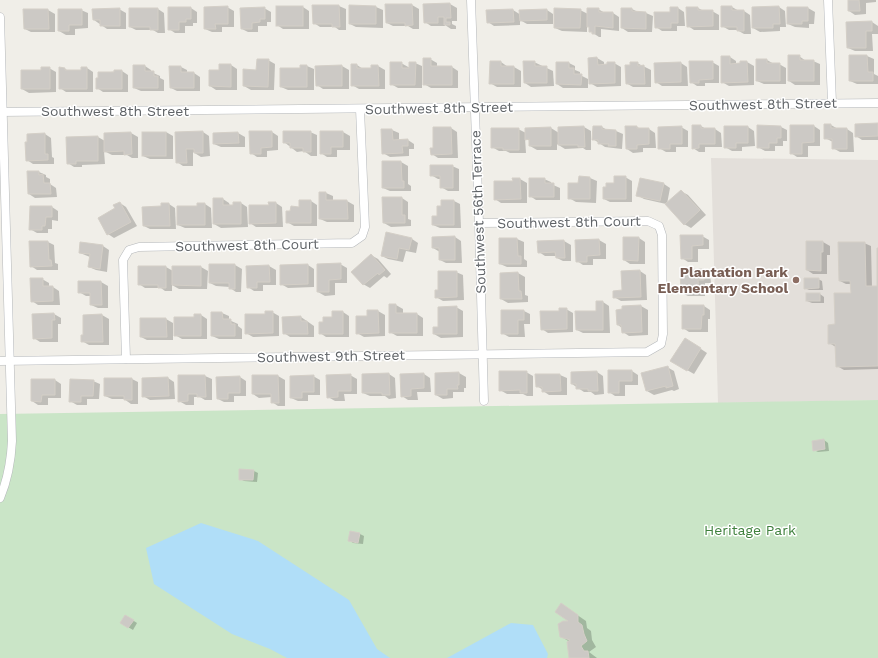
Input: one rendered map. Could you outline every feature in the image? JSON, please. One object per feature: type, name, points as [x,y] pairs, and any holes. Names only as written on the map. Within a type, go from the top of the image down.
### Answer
[{"type":"street","name":"Southwest 56th Terrace","points":[[471,0],[484,401]]},
{"type":"street","points":[[828,0],[832,103]]},
{"type":"street","points":[[0,17],[12,441],[11,456],[4,488],[0,498]]},
{"type":"street","name":"Southwest 8th Street","points":[[2,112],[878,103]]},
{"type":"street","name":"Southwest 8th Court","points":[[126,359],[123,260],[129,250],[139,247],[352,243],[362,236],[365,227],[360,109]]},
{"type":"street","name":"Southwest 8th Court","points":[[479,222],[648,221],[659,226],[662,235],[663,334],[661,344]]},
{"type":"street","name":"Southwest 9th Street","points":[[0,362],[647,352],[661,344]]},
{"type":"shaded area","name":"Plantation Park Elementary School","points":[[711,158],[878,160],[878,400],[718,403]]},
{"type":"green space","name":"Heritage Park","points":[[878,400],[878,658],[0,658],[0,414]]},
{"type":"water","points":[[201,523],[258,541],[349,600],[377,649],[390,658],[287,658],[270,649],[232,634],[154,584],[146,548]]},
{"type":"water","points":[[511,623],[533,625],[548,654],[547,658],[447,658]]},
{"type":"building","points":[[848,0],[859,0],[860,11],[848,11]]},
{"type":"building","points":[[450,3],[451,18],[446,18],[446,22],[450,22],[450,25],[444,25],[444,17],[438,17],[438,23],[424,23],[423,4]]},
{"type":"building","points":[[385,4],[412,4],[413,25],[405,26],[405,23],[386,23]]},
{"type":"building","points":[[312,5],[339,5],[340,27],[332,27],[332,24],[313,24]]},
{"type":"building","points":[[349,5],[376,6],[376,24],[349,24]]},
{"type":"building","points":[[228,6],[228,24],[215,24],[216,29],[204,29],[204,7]]},
{"type":"building","points":[[276,6],[303,6],[303,26],[276,26]]},
{"type":"building","points":[[721,6],[732,6],[732,10],[744,10],[744,31],[737,31],[737,27],[721,27]]},
{"type":"building","points":[[779,6],[780,24],[773,24],[773,28],[752,28],[752,7]]},
{"type":"building","points":[[168,7],[191,7],[191,19],[186,19],[186,22],[179,22],[179,30],[168,30]]},
{"type":"building","points":[[265,7],[265,19],[260,19],[260,22],[252,23],[252,29],[241,29],[240,8]]},
{"type":"building","points":[[670,7],[678,7],[678,23],[671,23],[671,28],[655,28],[654,12],[670,12]]},
{"type":"building","points":[[686,7],[698,7],[698,10],[713,10],[713,26],[687,27]]},
{"type":"building","points":[[787,7],[808,7],[808,21],[802,21],[802,24],[787,24]]},
{"type":"building","points":[[120,8],[120,26],[100,26],[100,20],[93,20],[92,9]]},
{"type":"building","points":[[129,8],[158,8],[158,30],[150,30],[150,27],[129,27]]},
{"type":"building","points":[[554,8],[581,9],[580,28],[554,28]]},
{"type":"building","points":[[587,8],[599,8],[599,12],[613,12],[613,28],[595,26],[595,34],[589,32],[589,27],[587,27]]},
{"type":"building","points":[[621,8],[632,8],[632,11],[646,12],[646,29],[621,28]]},
{"type":"building","points":[[23,9],[48,9],[49,29],[24,29]]},
{"type":"building","points":[[58,9],[82,9],[82,25],[69,25],[69,31],[58,31]]},
{"type":"building","points":[[513,9],[514,22],[487,23],[486,10]]},
{"type":"building","points":[[547,9],[547,20],[520,21],[519,10]]},
{"type":"building","points":[[872,21],[872,31],[866,31],[866,48],[847,48],[846,22]]},
{"type":"building","points":[[788,55],[800,55],[800,60],[814,60],[814,81],[788,81]]},
{"type":"building","points":[[849,55],[867,55],[868,72],[873,72],[873,81],[849,81]]},
{"type":"building","points":[[721,56],[730,56],[730,64],[740,63],[740,61],[747,61],[748,82],[721,83]]},
{"type":"building","points":[[597,57],[598,65],[607,64],[607,62],[615,62],[615,83],[589,84],[588,58]]},
{"type":"building","points":[[423,58],[431,58],[431,66],[452,66],[452,85],[423,85]]},
{"type":"building","points":[[257,59],[269,59],[268,87],[243,86],[243,69],[256,70]]},
{"type":"building","points":[[756,59],[767,59],[767,63],[780,63],[780,81],[756,81]]},
{"type":"building","points":[[490,61],[501,61],[501,66],[514,66],[514,84],[489,84]]},
{"type":"building","points":[[523,61],[535,61],[535,66],[547,66],[547,83],[524,83]]},
{"type":"building","points":[[689,61],[713,61],[713,79],[699,80],[699,83],[690,83]]},
{"type":"building","points":[[390,62],[402,62],[402,68],[409,68],[409,62],[416,62],[415,85],[390,85]]},
{"type":"building","points":[[556,62],[569,62],[569,68],[574,68],[574,74],[582,74],[581,85],[556,84]]},
{"type":"building","points":[[630,62],[638,62],[638,66],[644,65],[645,84],[626,84],[625,65],[630,65]]},
{"type":"building","points":[[681,62],[681,82],[655,83],[654,63]]},
{"type":"building","points":[[219,64],[231,64],[231,87],[209,86],[209,70],[219,70]]},
{"type":"building","points":[[351,64],[357,64],[357,68],[371,68],[371,65],[378,65],[379,86],[351,86]]},
{"type":"building","points":[[133,65],[145,65],[145,71],[154,71],[154,76],[158,76],[158,88],[133,88]]},
{"type":"building","points":[[300,65],[307,65],[307,87],[280,87],[280,68],[300,68]]},
{"type":"building","points":[[342,65],[342,86],[316,86],[315,66]]},
{"type":"building","points":[[169,66],[181,66],[181,72],[194,72],[194,88],[170,88]]},
{"type":"building","points":[[41,67],[50,67],[50,89],[21,89],[21,70],[41,70]]},
{"type":"building","points":[[59,67],[65,68],[65,70],[81,70],[81,67],[87,67],[87,89],[59,89]]},
{"type":"building","points":[[114,70],[122,70],[122,89],[96,89],[96,78],[98,78],[98,72],[114,72]]},
{"type":"building","points":[[878,123],[878,136],[855,137],[855,124]]},
{"type":"building","points":[[824,124],[831,124],[831,128],[847,128],[847,149],[832,149],[832,139],[824,139]]},
{"type":"building","points":[[692,125],[701,125],[701,128],[715,128],[715,144],[699,144],[699,148],[692,149]]},
{"type":"building","points":[[757,125],[781,126],[781,138],[777,138],[777,143],[769,143],[769,148],[757,148]]},
{"type":"building","points":[[790,125],[814,125],[814,142],[802,143],[802,154],[790,154]]},
{"type":"building","points":[[584,126],[585,147],[578,147],[578,145],[558,145],[558,127]]},
{"type":"building","points":[[593,126],[602,126],[602,129],[616,130],[616,146],[608,146],[609,144],[598,144],[598,140],[592,140]]},
{"type":"building","points":[[625,126],[649,128],[649,144],[637,145],[637,149],[626,149]]},
{"type":"building","points":[[682,126],[682,144],[670,144],[670,149],[658,149],[658,127]]},
{"type":"building","points":[[724,126],[748,126],[748,143],[736,143],[736,148],[724,148]]},
{"type":"building","points":[[433,127],[451,127],[452,154],[431,155],[430,148],[433,148]]},
{"type":"building","points":[[551,127],[551,146],[529,146],[529,139],[525,140],[525,128]]},
{"type":"building","points":[[491,128],[519,128],[519,150],[491,148]]},
{"type":"building","points":[[381,129],[392,129],[393,140],[408,139],[408,146],[402,146],[403,153],[382,154]]},
{"type":"building","points":[[203,131],[203,153],[194,153],[194,149],[186,149],[187,163],[176,163],[175,132]]},
{"type":"building","points":[[249,131],[272,131],[272,147],[261,148],[261,154],[250,154]]},
{"type":"building","points":[[283,131],[311,131],[311,152],[303,152],[303,148],[290,148],[290,143],[283,143]]},
{"type":"building","points":[[320,131],[343,131],[343,147],[331,147],[331,154],[320,154]]},
{"type":"building","points":[[131,132],[132,154],[124,155],[124,151],[104,152],[104,133]]},
{"type":"building","points":[[142,132],[166,132],[166,156],[142,156]]},
{"type":"building","points":[[238,132],[239,143],[213,144],[213,133]]},
{"type":"building","points":[[45,133],[45,154],[48,154],[48,160],[26,161],[25,142],[27,142],[27,134]]},
{"type":"building","points":[[98,136],[98,161],[76,161],[76,164],[67,164],[66,137]]},
{"type":"building","points":[[382,161],[401,161],[402,181],[404,181],[404,188],[382,188]]},
{"type":"building","points":[[430,165],[453,165],[453,188],[440,188],[440,176],[430,176]]},
{"type":"building","points":[[27,171],[39,171],[39,175],[43,174],[44,183],[50,183],[51,194],[28,194]]},
{"type":"building","points":[[579,176],[590,177],[590,199],[568,199],[568,183],[578,183]]},
{"type":"building","points":[[614,176],[626,176],[626,199],[603,199],[603,187],[606,187],[606,183],[614,183]]},
{"type":"building","points":[[512,178],[520,178],[521,199],[494,200],[494,181],[513,181]]},
{"type":"building","points":[[529,178],[545,178],[545,183],[554,183],[554,197],[529,197]]},
{"type":"building","points":[[640,178],[664,183],[660,201],[636,196]]},
{"type":"building","points":[[681,190],[700,210],[684,225],[665,204]]},
{"type":"building","points":[[319,192],[326,192],[326,200],[347,200],[348,219],[319,219]]},
{"type":"building","points":[[382,197],[402,197],[402,215],[405,215],[405,223],[383,223]]},
{"type":"building","points":[[213,198],[223,198],[223,205],[233,205],[233,202],[241,202],[241,224],[213,224]]},
{"type":"building","points":[[299,200],[311,200],[311,223],[286,223],[286,211],[290,211],[291,206],[299,207]]},
{"type":"building","points":[[441,200],[454,200],[454,225],[432,225],[432,216],[437,216],[437,206],[441,206]]},
{"type":"building","points":[[120,202],[131,222],[107,235],[98,218],[115,208],[113,205]]},
{"type":"building","points":[[268,202],[276,202],[276,223],[249,224],[249,205],[269,205]]},
{"type":"building","points":[[161,203],[169,203],[170,226],[143,226],[142,207],[161,206]]},
{"type":"building","points":[[197,203],[205,203],[205,225],[177,225],[177,206],[197,206]]},
{"type":"building","points":[[30,206],[52,206],[52,217],[46,217],[45,226],[42,226],[42,230],[29,230]]},
{"type":"building","points":[[386,232],[412,238],[409,250],[399,248],[397,259],[381,256]]},
{"type":"building","points":[[680,235],[703,235],[703,245],[692,246],[692,259],[681,259]]},
{"type":"building","points":[[455,236],[455,260],[439,260],[439,248],[432,248],[432,237]]},
{"type":"building","points":[[623,237],[639,237],[638,261],[623,260]]},
{"type":"building","points":[[499,238],[517,238],[518,256],[521,256],[521,264],[499,264]]},
{"type":"building","points":[[599,239],[600,255],[587,256],[587,262],[576,262],[575,240]]},
{"type":"building","points":[[564,240],[565,258],[556,258],[555,252],[538,253],[537,241]]},
{"type":"building","points":[[29,241],[48,241],[49,260],[51,260],[52,266],[30,267]]},
{"type":"building","points":[[806,241],[823,241],[823,252],[821,252],[821,271],[806,270]]},
{"type":"building","points":[[80,242],[103,245],[100,269],[88,267],[90,254],[79,253]]},
{"type":"building","points":[[838,242],[865,242],[866,286],[877,286],[878,248],[878,366],[836,367],[835,344],[828,344],[828,325],[835,324],[834,293],[851,293],[850,281],[839,281]]},
{"type":"building","points":[[371,254],[385,270],[379,275],[378,273],[363,285],[351,272]]},
{"type":"building","points":[[341,263],[341,279],[329,280],[329,292],[317,292],[317,264]]},
{"type":"building","points":[[209,264],[235,264],[235,289],[229,289],[229,283],[209,283]]},
{"type":"building","points":[[308,264],[308,284],[280,285],[280,265]]},
{"type":"building","points":[[269,265],[270,282],[257,282],[257,288],[247,288],[246,266]]},
{"type":"building","points":[[138,266],[166,266],[166,288],[158,288],[158,285],[138,285]]},
{"type":"building","points":[[172,266],[201,266],[201,286],[172,285]]},
{"type":"building","points":[[704,269],[704,280],[698,280],[699,293],[681,293],[680,270]]},
{"type":"building","points":[[640,270],[641,297],[613,298],[613,291],[622,290],[621,271]]},
{"type":"building","points":[[438,271],[457,271],[457,297],[435,298],[435,290],[438,290]]},
{"type":"building","points":[[518,272],[519,291],[521,291],[522,299],[500,299],[500,273]]},
{"type":"building","points":[[30,278],[43,278],[43,286],[53,286],[53,301],[31,302]]},
{"type":"building","points":[[804,278],[819,278],[819,288],[804,289]]},
{"type":"building","points":[[78,281],[101,281],[102,305],[90,305],[90,293],[78,293]]},
{"type":"building","points":[[806,293],[820,293],[820,301],[806,301]]},
{"type":"building","points":[[596,301],[603,301],[603,330],[576,330],[575,311],[596,311]]},
{"type":"building","points":[[389,304],[396,304],[396,313],[417,313],[417,333],[389,333]]},
{"type":"building","points":[[641,305],[642,332],[622,333],[621,325],[617,325],[616,310],[622,309],[622,306]]},
{"type":"building","points":[[682,305],[704,305],[704,315],[702,315],[701,329],[682,329]]},
{"type":"building","points":[[457,306],[457,334],[433,334],[433,327],[438,327],[438,307]]},
{"type":"building","points":[[559,308],[567,308],[567,329],[541,330],[540,311],[559,311]]},
{"type":"building","points":[[367,310],[378,310],[379,333],[356,334],[356,316],[367,316]]},
{"type":"building","points":[[501,310],[524,310],[524,320],[518,320],[518,334],[501,334]]},
{"type":"building","points":[[265,311],[273,311],[273,333],[245,334],[245,314],[265,314]]},
{"type":"building","points":[[332,311],[343,311],[343,334],[319,334],[319,322],[323,322],[323,317],[332,317]]},
{"type":"building","points":[[211,312],[222,312],[223,319],[231,319],[231,324],[235,324],[235,336],[211,336]]},
{"type":"building","points":[[54,313],[55,320],[52,320],[52,338],[33,339],[32,314]]},
{"type":"building","points":[[102,314],[103,342],[81,342],[81,335],[83,335],[83,315]]},
{"type":"building","points":[[194,314],[201,314],[201,336],[174,336],[174,317],[194,317]]},
{"type":"building","points":[[301,316],[301,321],[307,321],[308,334],[283,334],[282,317]]},
{"type":"building","points":[[140,318],[166,318],[167,337],[140,337]]},
{"type":"building","points":[[685,338],[701,348],[687,371],[670,361]]},
{"type":"building","points":[[668,366],[673,386],[666,388],[666,386],[646,391],[641,373]]},
{"type":"building","points":[[608,370],[632,370],[632,381],[619,381],[619,393],[608,393]]},
{"type":"building","points":[[499,371],[527,371],[527,393],[520,393],[520,390],[499,391]]},
{"type":"building","points":[[597,371],[598,391],[576,389],[576,384],[571,384],[571,372]]},
{"type":"building","points":[[459,372],[459,385],[457,385],[458,389],[447,389],[447,395],[435,395],[435,373]]},
{"type":"building","points":[[389,373],[390,395],[382,395],[382,393],[362,393],[362,374]]},
{"type":"building","points":[[424,373],[424,388],[411,389],[411,396],[401,397],[400,374]]},
{"type":"building","points":[[351,374],[351,391],[338,391],[338,397],[327,398],[326,375]]},
{"type":"building","points":[[535,374],[560,374],[561,391],[542,392],[542,387],[536,387]]},
{"type":"building","points":[[178,375],[205,375],[206,397],[197,397],[197,394],[188,394],[188,401],[178,402]]},
{"type":"building","points":[[252,375],[278,375],[279,403],[271,403],[271,394],[252,394]]},
{"type":"building","points":[[314,375],[314,392],[302,392],[302,398],[290,398],[290,376]]},
{"type":"building","points":[[240,376],[240,393],[228,393],[228,399],[217,399],[216,377]]},
{"type":"building","points":[[168,377],[169,396],[142,397],[142,378]]},
{"type":"building","points":[[104,378],[132,378],[132,400],[124,400],[124,396],[104,396]]},
{"type":"building","points":[[31,379],[55,379],[55,395],[42,395],[41,402],[31,401]]},
{"type":"building","points":[[70,379],[94,380],[93,396],[81,396],[81,402],[69,402]]},
{"type":"building","points":[[824,439],[825,449],[813,451],[812,441]]},
{"type":"building","points":[[239,469],[254,470],[253,480],[239,480]]},
{"type":"building","points":[[350,531],[360,533],[358,543],[348,541]]},
{"type":"building","points":[[561,603],[578,615],[578,622],[582,625],[587,641],[581,646],[584,651],[588,651],[589,658],[569,658],[567,642],[570,640],[560,637],[558,624],[563,621],[568,621],[555,612]]},
{"type":"building","points":[[125,615],[134,620],[128,628],[120,623]]},
{"type":"place","name":"Plantation Park Elementary School","points":[[796,280]]}]
